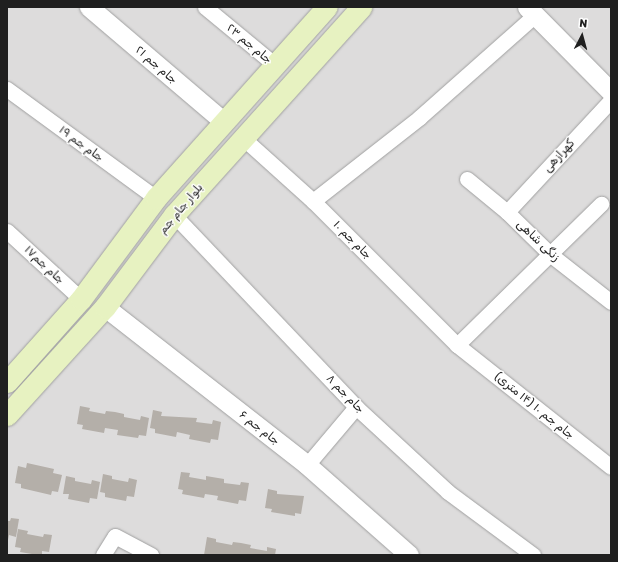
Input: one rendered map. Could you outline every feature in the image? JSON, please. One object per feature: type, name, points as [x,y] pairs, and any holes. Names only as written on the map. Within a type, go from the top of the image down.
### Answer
[{"type":"main road","name":"بلوار جام جم","points":[[8,381],[81,299],[156,198],[327,7]]},
{"type":"main road","name":"بلوار جام جم","points":[[7,416],[105,307],[174,215],[361,7]]},
{"type":"main road","points":[[224,122],[243,138]]},
{"type":"street","name":"جام جم ۲۱","points":[[89,7],[224,122]]},
{"type":"street","name":"جام جم ۲۳","points":[[205,7],[275,65]]},
{"type":"street","points":[[313,201],[420,117],[531,11],[611,92]]},
{"type":"street","name":"جام جم ۱۹","points":[[7,89],[156,198]]},
{"type":"street","name":"کهرازهی","points":[[508,212],[611,100]]},
{"type":"street","name":"جام جم ۱۰","points":[[243,138],[313,201],[457,345]]},
{"type":"street","name":"زنگی شاهی","points":[[467,178],[508,212],[551,255],[611,302]]},
{"type":"street","points":[[457,345],[551,255],[601,204]]},
{"type":"street","name":"جام جم ۸","points":[[174,215],[356,407],[448,492],[533,555]]},
{"type":"street","name":"جام جم۱۷","points":[[7,231],[81,299]]},
{"type":"street","name":"جام جم ۶","points":[[105,307],[306,465],[409,555]]},
{"type":"street","name":"جام جم ۱۰ (۱۴ متری)","points":[[457,345],[611,468]]},
{"type":"street","points":[[306,465],[356,407]]},
{"type":"street","points":[[103,555],[115,536],[151,555]]},
{"type":"shaded area","points":[[7,7],[611,7],[611,555],[7,555]]},
{"type":"building","points":[[80,406],[90,408],[89,411],[105,414],[106,411],[124,414],[124,417],[140,420],[141,416],[149,418],[146,436],[139,435],[138,438],[117,435],[118,430],[105,428],[104,433],[82,429],[83,425],[77,424]]},
{"type":"building","points":[[153,410],[162,412],[161,416],[197,418],[196,422],[212,424],[213,420],[221,422],[218,440],[211,439],[210,443],[189,439],[190,435],[177,432],[176,437],[155,433],[155,429],[150,428]]},
{"type":"building","points":[[27,463],[54,469],[53,473],[62,475],[58,492],[52,491],[51,495],[21,488],[21,484],[15,483],[18,466],[26,468]]},
{"type":"building","points":[[181,472],[190,473],[189,477],[206,480],[206,476],[224,479],[224,483],[240,485],[241,482],[249,483],[246,501],[239,500],[238,504],[217,500],[218,496],[205,494],[204,498],[182,494],[183,490],[178,489]]},
{"type":"building","points":[[103,474],[112,476],[112,479],[128,482],[129,478],[137,480],[134,497],[127,496],[126,501],[105,497],[105,493],[100,492]]},
{"type":"building","points":[[66,476],[75,478],[75,481],[91,484],[92,480],[100,482],[97,499],[90,498],[89,503],[68,499],[69,494],[63,494]]},
{"type":"building","points":[[268,489],[277,491],[277,494],[304,496],[301,514],[295,513],[295,516],[271,512],[272,509],[265,508]]},
{"type":"building","points":[[11,518],[19,519],[16,537],[9,535],[8,540],[7,521],[10,521]]},
{"type":"building","points":[[18,529],[28,531],[27,534],[43,537],[44,534],[52,535],[49,552],[42,551],[42,555],[38,555],[20,552],[21,548],[15,547]]},
{"type":"building","points":[[207,537],[216,539],[216,542],[232,545],[233,542],[251,545],[250,548],[267,551],[267,547],[276,549],[275,555],[204,555]]}]
